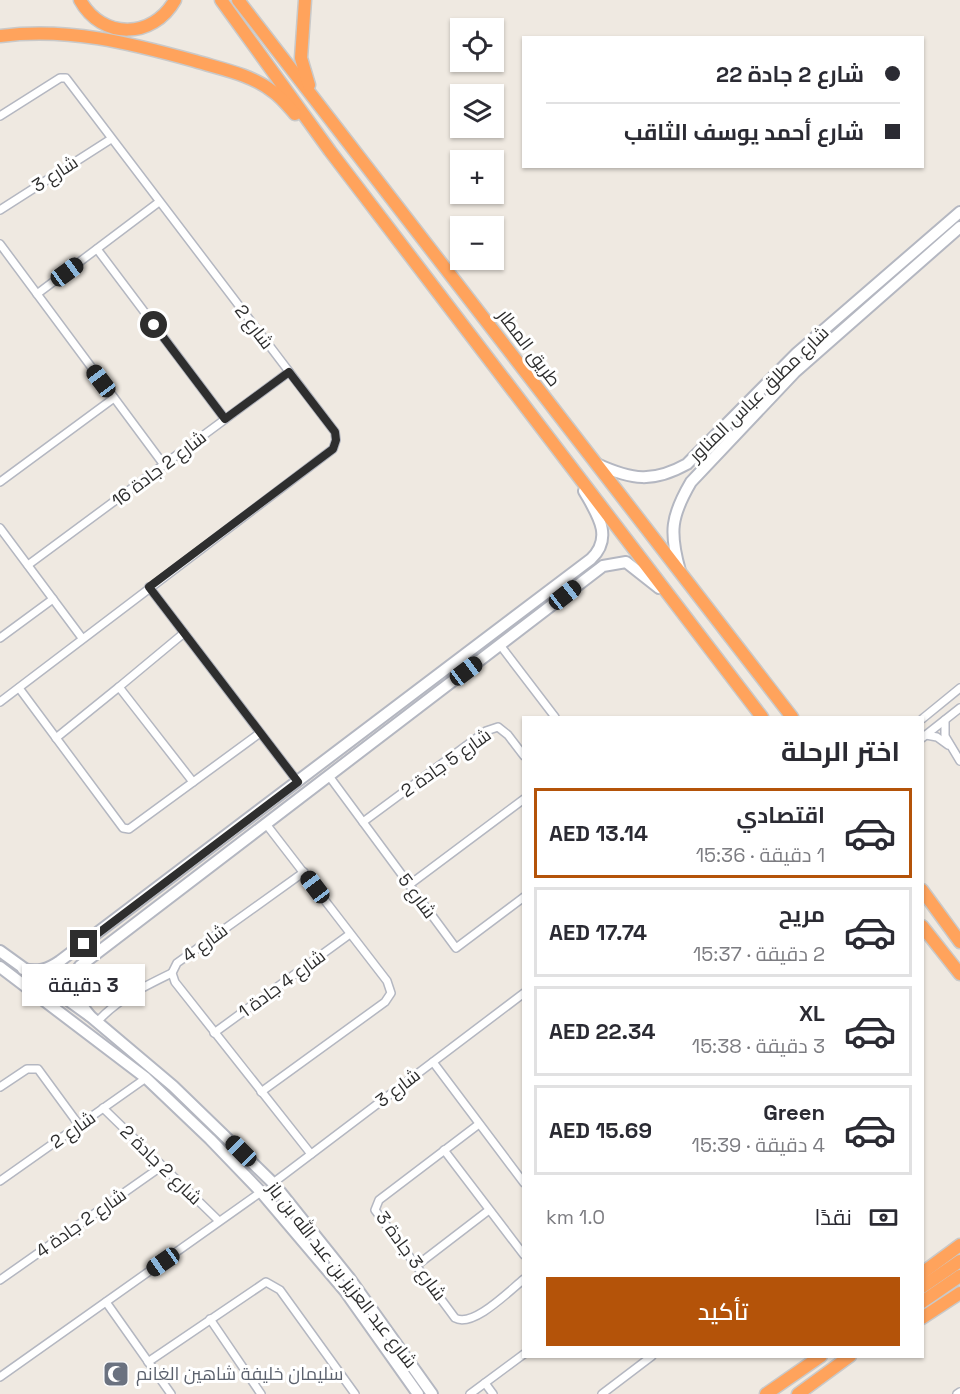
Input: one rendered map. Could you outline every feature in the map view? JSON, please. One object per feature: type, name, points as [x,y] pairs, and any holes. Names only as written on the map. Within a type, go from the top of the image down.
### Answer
[{"type":"highway","points":[[80,0],[97,20],[111,28],[128,31],[145,28],[160,19],[176,0]]},
{"type":"highway","points":[[221,0],[330,151],[761,716]]},
{"type":"highway","name":"طريق المطار","points":[[238,0],[337,126],[593,463],[791,716]]},
{"type":"highway","points":[[304,0],[301,32],[303,68],[309,85],[337,126]]},
{"type":"highway","points":[[0,36],[41,33],[94,36],[244,75],[282,99],[330,151]]},
{"type":"highway","points":[[924,893],[960,942]]},
{"type":"highway","points":[[924,929],[960,974]]},
{"type":"highway","points":[[924,1272],[960,1245]]},
{"type":"highway","points":[[924,1286],[960,1261]]},
{"type":"highway","points":[[924,1301],[960,1276]]},
{"type":"highway","points":[[924,1317],[960,1293]]},
{"type":"highway","points":[[766,1394],[818,1358]]},
{"type":"highway","points":[[798,1394],[850,1358]]},
{"type":"street","name":"شارع 2","points":[[0,116],[60,78],[66,78],[335,432],[336,440],[333,449],[0,702]]},
{"type":"street","name":"شارع 3","points":[[0,210],[111,139]]},
{"type":"street","points":[[37,294],[159,202]]},
{"type":"street","name":"شارع مطلق عباس المناور","points":[[593,463],[618,474],[634,477],[667,475],[687,464],[797,353],[960,212]]},
{"type":"street","name":"شارع مطلق عباس المناور","points":[[681,574],[673,545],[672,523],[679,503],[692,482],[795,372],[960,227]]},
{"type":"street","points":[[0,244],[164,465]]},
{"type":"street","points":[[97,249],[225,419]]},
{"type":"street","name":"شارع 2 جادة 16","points":[[28,565],[289,372]]},
{"type":"street","points":[[0,482],[114,398]]},
{"type":"street","points":[[731,420],[730,427],[738,432]]},
{"type":"street","points":[[23,969],[36,972],[48,969],[101,931],[591,559],[602,544],[602,528],[570,464]]},
{"type":"street","points":[[0,528],[82,638]]},
{"type":"street","points":[[565,595],[570,583],[589,567],[591,559]]},
{"type":"street","points":[[172,973],[124,998],[93,1019],[72,993],[70,981],[74,972],[86,960],[603,566],[619,561],[633,564],[677,604]]},
{"type":"street","points":[[149,587],[298,782]]},
{"type":"street","points":[[0,638],[53,599]]},
{"type":"street","points":[[56,738],[184,633]]},
{"type":"street","points":[[500,645],[554,716]]},
{"type":"street","points":[[119,687],[193,782]]},
{"type":"street","points":[[769,687],[797,716]]},
{"type":"street","points":[[19,688],[123,828],[134,827],[261,733]]},
{"type":"street","points":[[924,719],[960,688]]},
{"type":"street","points":[[924,736],[960,708]]},
{"type":"street","points":[[945,720],[943,732],[948,745],[960,761]]},
{"type":"street","name":"شارع 5 جادة 2","points":[[363,822],[486,731],[498,727],[508,735],[522,753]]},
{"type":"street","points":[[345,764],[347,755],[365,739],[362,733]]},
{"type":"street","points":[[924,736],[937,737],[948,745]]},
{"type":"street","name":"شارع 5","points":[[329,776],[456,948],[522,898]]},
{"type":"street","points":[[409,885],[522,800]]},
{"type":"street","points":[[261,1092],[385,1002],[391,993],[387,981],[266,824]]},
{"type":"street","name":"شارع 4","points":[[303,872],[177,963],[172,973],[175,982],[214,1033],[311,1154]]},
{"type":"street","points":[[86,960],[80,954],[81,950],[100,935],[101,931]]},
{"type":"street","name":"شارع 4 جادة 1","points":[[214,1033],[350,934]]},
{"type":"street","name":"شارع عبد العزيز بن عبد الله بن باز","points":[[0,951],[93,1019],[225,1134],[273,1183],[350,1279],[432,1394]]},
{"type":"street","name":"شارع عبد العزيز بن عبد الله بن باز","points":[[0,967],[146,1078],[261,1192],[345,1291],[418,1394]]},
{"type":"street","name":"شارع 3","points":[[273,1183],[522,995]]},
{"type":"street","points":[[433,1062],[522,1180]]},
{"type":"street","points":[[0,1088],[27,1069],[38,1069],[79,1125]]},
{"type":"street","name":"شارع 2","points":[[0,1181],[146,1078]]},
{"type":"street","points":[[156,1088],[165,1091],[184,1108],[189,1108],[192,1104]]},
{"type":"street","name":"شارع 2 جادة 2","points":[[103,1108],[219,1221]]},
{"type":"street","points":[[188,1119],[195,1115],[212,1132],[225,1134]]},
{"type":"street","name":"شارع 3 جادة 3","points":[[479,1124],[380,1200],[375,1208],[377,1215],[455,1318],[460,1321],[474,1318],[522,1282]]},
{"type":"street","points":[[444,1150],[522,1252]]},
{"type":"street","name":"شارع 2 جادة 4","points":[[0,1280],[162,1166]]},
{"type":"street","points":[[0,1377],[261,1192]]},
{"type":"street","points":[[416,1266],[489,1210]]},
{"type":"street","points":[[315,1254],[322,1257],[342,1280],[345,1282],[350,1279]]},
{"type":"street","points":[[148,1362],[266,1282],[273,1284],[355,1394]]},
{"type":"street","points":[[345,1291],[351,1288],[354,1290],[369,1310],[375,1313]]},
{"type":"street","points":[[106,1302],[171,1394]]},
{"type":"street","points":[[210,1319],[261,1394]]},
{"type":"street","points":[[470,1394],[522,1355]]},
{"type":"street","points":[[602,1394],[649,1358]]},
{"type":"street","points":[[485,1383],[493,1394]]},
{"type":"place","name":"سليمان خليفة شاهين الغانم","points":[[116,1374]]},
{"type":"route","points":[[84,944],[298,782],[149,587],[333,449],[336,440],[335,432],[289,372],[225,419],[154,325]]}]
